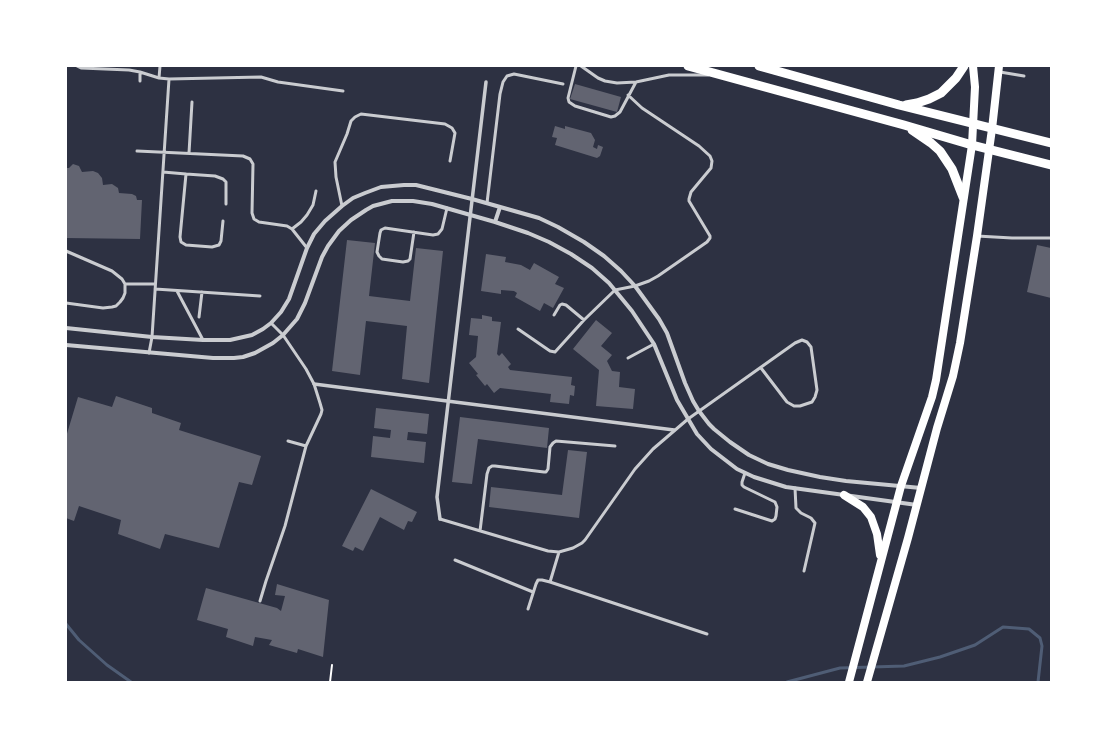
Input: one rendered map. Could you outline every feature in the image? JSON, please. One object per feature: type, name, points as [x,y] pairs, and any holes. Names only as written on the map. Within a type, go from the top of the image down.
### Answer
[{"type":"main road","points":[[688,66],[904,125],[989,150],[1051,165]]},
{"type":"main road","points":[[759,66],[899,105],[1051,143]]},
{"type":"main road","points":[[899,105],[929,100],[941,93],[956,78],[964,66]]},
{"type":"main road","points":[[849,682],[896,502],[932,397],[936,380],[972,145],[975,87],[973,66]]},
{"type":"main road","points":[[867,682],[956,362],[977,236],[992,129],[998,69]]},
{"type":"main road","points":[[904,125],[931,142],[940,151],[952,169],[963,197]]},
{"type":"main road","points":[[844,495],[863,507],[870,517],[877,534],[881,562]]},
{"type":"street","points":[[440,519],[437,496],[447,401],[486,82]]},
{"type":"street","points":[[66,328],[202,340],[230,340],[252,335],[271,323],[289,300],[314,234],[325,220],[353,198],[365,193],[381,187],[416,185],[539,218],[578,238],[604,256],[635,286],[659,319],[667,333],[693,401],[708,424],[730,442],[750,455],[768,464],[788,470],[839,480],[921,488]]},
{"type":"street","points":[[66,345],[213,358],[243,357],[255,353],[273,343],[283,335],[297,319],[305,304],[322,257],[339,231],[351,220],[373,206],[392,201],[432,204],[528,233],[559,248],[592,268],[615,290],[632,311],[654,344],[677,400],[697,434],[711,449],[737,469],[772,483],[795,488],[917,505]]},
{"type":"street","points":[[495,222],[500,207]]},
{"type":"street","points":[[314,384],[674,430]]},
{"type":"lane","points":[[77,66],[81,68],[129,70],[159,78],[169,79],[261,77],[278,82],[343,91]]},
{"type":"lane","points":[[159,78],[160,66]]},
{"type":"lane","points":[[576,66],[568,98],[569,102],[571,104],[613,117],[620,112],[636,82]]},
{"type":"lane","points":[[581,66],[594,76],[605,81],[617,83],[636,82],[669,75],[719,75]]},
{"type":"lane","points":[[998,69],[1024,76]]},
{"type":"lane","points":[[140,72],[140,81]]},
{"type":"lane","points":[[487,203],[500,94],[503,82],[507,76],[514,74],[563,84]]},
{"type":"lane","points":[[150,353],[169,79]]},
{"type":"lane","points":[[518,329],[553,352],[557,350],[584,320],[615,290],[635,286],[649,281],[709,240],[710,236],[688,199],[691,192],[711,168],[712,161],[710,156],[706,151],[642,108],[628,96]]},
{"type":"lane","points":[[189,153],[192,102]]},
{"type":"lane","points":[[342,206],[336,176],[336,162],[351,121],[361,114],[445,124],[452,128],[455,133],[450,161]]},
{"type":"lane","points":[[137,151],[243,156],[250,159],[253,164],[252,213],[254,219],[259,222],[286,226],[292,229],[308,248]]},
{"type":"lane","points":[[162,172],[215,176],[223,179],[226,182],[226,204]]},
{"type":"lane","points":[[186,174],[180,237],[181,242],[186,245],[212,247],[219,245],[221,241],[223,221]]},
{"type":"lane","points":[[292,229],[307,215],[313,205],[316,191]]},
{"type":"lane","points":[[414,232],[410,259],[408,261],[403,262],[382,259],[379,256],[377,252],[381,230],[385,228],[434,234],[440,232],[447,208]]},
{"type":"lane","points":[[977,236],[1051,238]]},
{"type":"lane","points":[[66,251],[112,271],[126,284],[123,298],[116,306],[103,308],[66,303]]},
{"type":"lane","points":[[126,284],[155,284]]},
{"type":"lane","points":[[155,289],[260,296]]},
{"type":"lane","points":[[177,291],[202,340]]},
{"type":"lane","points":[[199,317],[202,292]]},
{"type":"lane","points":[[554,315],[562,304],[566,305],[584,320]]},
{"type":"lane","points":[[260,601],[285,526],[306,446],[321,414],[320,403],[314,384],[297,354],[283,335],[271,323]]},
{"type":"lane","points":[[440,519],[543,550],[559,552],[573,548],[585,540],[646,456],[674,430],[795,343],[802,340],[807,342],[811,347],[817,390],[816,397],[812,402],[800,406],[794,406],[788,402],[761,368]]},
{"type":"lane","points":[[628,358],[654,344]]},
{"type":"lane","points":[[288,441],[306,446]]},
{"type":"lane","points":[[480,531],[487,474],[489,468],[492,466],[546,472],[548,468],[550,447],[556,441],[615,446]]},
{"type":"lane","points":[[734,509],[772,521],[776,516],[777,507],[775,502],[742,485],[745,473]]},
{"type":"lane","points":[[795,488],[796,508],[816,523],[804,571]]},
{"type":"lane","points":[[550,582],[559,552]]},
{"type":"lane","points":[[455,560],[533,592]]},
{"type":"lane","points":[[528,609],[536,584],[538,580],[542,580],[707,634]]},
{"type":"path","points":[[330,682],[332,665]]},
{"type":"building","points":[[575,84],[621,97],[617,112],[570,99]]},
{"type":"building","points":[[555,126],[565,129],[565,126],[591,133],[595,140],[593,147],[597,149],[598,145],[603,147],[600,156],[597,158],[555,145],[557,138],[552,137]]},
{"type":"building","points":[[73,164],[79,166],[82,172],[93,171],[98,173],[102,178],[103,185],[112,184],[118,188],[119,193],[132,194],[136,196],[137,200],[142,200],[140,239],[66,238],[66,168],[69,168]]},
{"type":"building","points":[[347,240],[375,243],[369,296],[410,301],[416,248],[443,251],[429,383],[402,379],[407,326],[366,321],[360,375],[332,371]]},
{"type":"building","points":[[1037,245],[1051,248],[1051,298],[1027,292]]},
{"type":"building","points":[[486,254],[506,257],[505,262],[521,265],[530,270],[534,263],[559,277],[555,284],[564,288],[553,308],[544,303],[540,311],[515,297],[517,293],[514,291],[501,290],[501,294],[481,291]]},
{"type":"building","points":[[482,315],[492,317],[492,321],[501,322],[497,354],[499,356],[502,353],[511,364],[508,367],[510,370],[572,377],[571,385],[575,386],[574,396],[570,395],[569,404],[550,402],[551,394],[500,388],[494,393],[487,384],[485,386],[469,363],[476,357],[478,336],[469,335],[471,318],[482,319]]},
{"type":"building","points":[[596,320],[612,333],[601,346],[612,355],[607,361],[612,371],[620,372],[619,387],[635,389],[633,409],[596,406],[599,370],[573,349]]},
{"type":"building","points":[[116,396],[152,408],[152,413],[181,423],[179,430],[261,456],[252,485],[239,482],[219,548],[165,534],[160,549],[118,534],[121,520],[79,506],[74,521],[66,518],[66,437],[78,397],[112,407]]},
{"type":"building","points":[[376,408],[429,414],[427,434],[408,432],[407,440],[426,442],[424,463],[371,457],[373,436],[390,438],[391,430],[374,428]]},
{"type":"building","points":[[460,417],[549,428],[547,448],[478,439],[472,484],[452,482]]},
{"type":"building","points":[[568,450],[587,452],[579,518],[489,507],[491,487],[562,495]]},
{"type":"building","points":[[371,489],[417,512],[412,522],[408,521],[404,530],[380,517],[363,551],[355,547],[353,551],[342,546]]},
{"type":"building","points":[[277,584],[329,600],[323,657],[298,649],[297,653],[269,645],[272,640],[255,637],[253,646],[226,637],[228,629],[197,620],[206,588],[277,608],[281,611],[285,596],[275,595]]},
{"type":"waterway","points":[[66,624],[79,640],[107,665],[131,682]]},
{"type":"waterway","points":[[787,682],[840,668],[904,666],[940,657],[975,645],[1003,627],[1029,629],[1040,638],[1042,646],[1038,682]]}]
